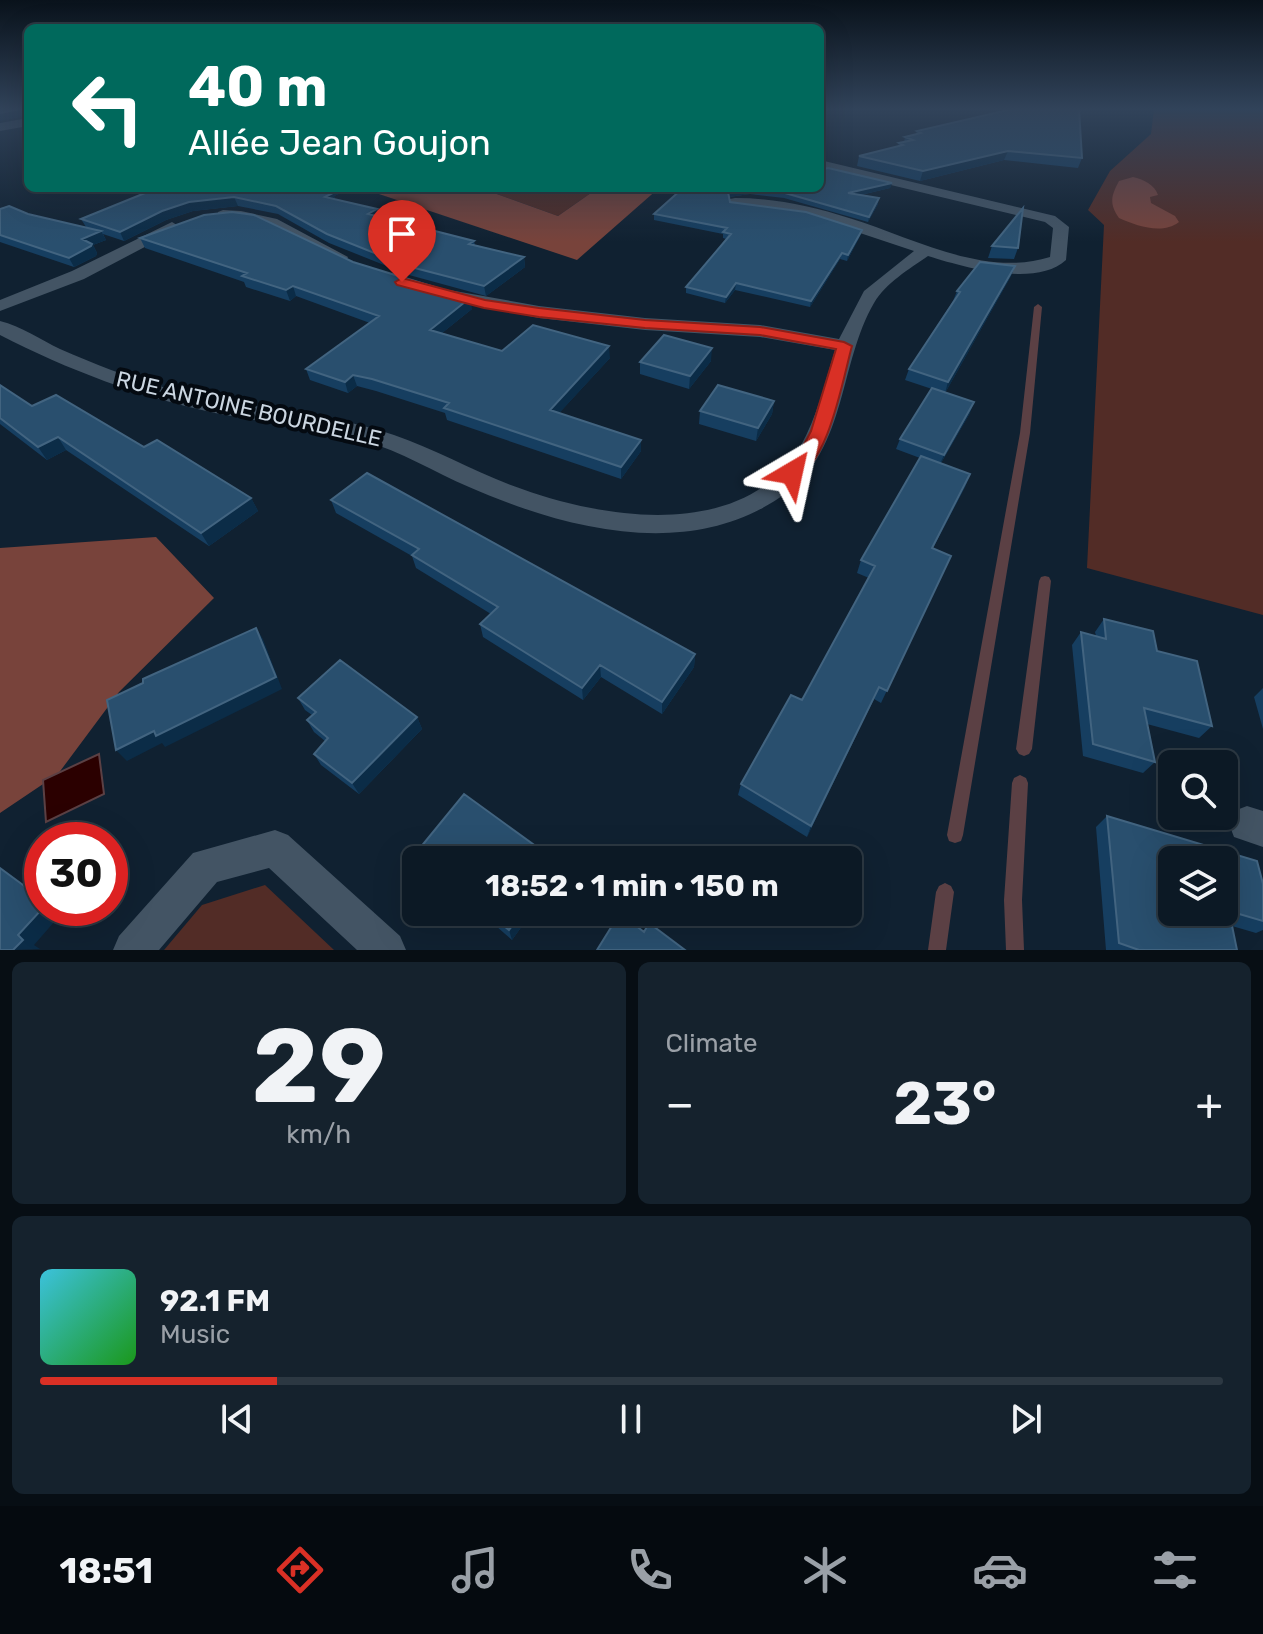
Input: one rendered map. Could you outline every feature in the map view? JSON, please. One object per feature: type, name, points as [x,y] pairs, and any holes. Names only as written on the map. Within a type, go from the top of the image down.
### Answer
[{"type":"street","points":[[735,202],[758,202],[799,210],[880,233],[923,252],[1020,269],[1039,269],[1058,260],[1061,227],[1050,219],[824,165]]},
{"type":"street","points":[[0,306],[78,275],[164,230],[199,218],[237,214],[272,220],[322,249],[358,265]]},
{"type":"street","name":"RUE ANTOINE BOURDELLE","points":[[0,327],[62,360],[152,392],[377,437],[410,448],[531,503],[580,517],[634,524],[696,520],[739,508],[779,486],[805,460],[820,431],[844,346],[874,290],[923,252]]},
{"type":"street","points":[[416,286],[484,304],[539,312],[645,324],[760,331],[844,346]]},
{"type":"street","points":[[133,950],[206,866],[275,848],[386,950]]},
{"type":"shaded area","points":[[1130,153],[1263,153],[1263,615],[1087,568],[1104,225],[1088,210],[1110,171]]},
{"type":"shaded area","points":[[1133,177],[1151,185],[1158,195],[1150,197],[1151,203],[1175,216],[1179,222],[1157,229],[1119,218],[1112,204],[1114,191],[1119,181]]},
{"type":"shaded area","points":[[373,192],[491,192],[558,216],[592,192],[654,192],[577,260]]},
{"type":"shaded area","points":[[491,192],[592,192],[558,216]]},
{"type":"shaded area","points":[[156,537],[214,598],[119,692],[58,774],[0,813],[0,548]]},
{"type":"shaded area","points":[[99,754],[104,794],[46,822],[43,780]]},
{"type":"shaded area","points":[[265,885],[334,950],[164,950],[202,905]]},
{"type":"building","points":[[870,153],[998,153],[923,171],[859,156]]},
{"type":"building","points":[[1033,153],[1082,153],[1082,158]]},
{"type":"building","points":[[824,169],[892,183],[848,193],[879,198],[869,217],[776,192],[824,192]]},
{"type":"building","points":[[148,192],[330,192],[333,193],[325,197],[377,209],[368,214],[524,257],[484,286],[407,266],[327,234],[276,206],[234,197],[189,202],[162,211],[120,232],[81,219]]},
{"type":"building","points":[[679,192],[728,192],[730,202],[806,212],[862,230],[848,255],[842,253],[811,301],[736,283],[726,297],[686,287],[731,234],[723,232],[727,228],[654,214]]},
{"type":"building","points":[[9,206],[28,214],[101,231],[82,239],[91,246],[69,258],[0,235],[0,209]]},
{"type":"building","points":[[1023,208],[1018,248],[992,246]]},
{"type":"building","points":[[232,212],[254,215],[353,262],[470,298],[430,330],[502,351],[533,325],[609,346],[550,410],[641,440],[621,467],[444,408],[449,403],[372,379],[353,375],[345,382],[306,369],[379,316],[293,286],[286,290],[242,276],[247,273],[140,238],[204,215]]},
{"type":"building","points":[[980,262],[1015,266],[948,382],[909,369],[960,292],[957,291]]},
{"type":"building","points":[[664,335],[712,348],[690,376],[640,362]]},
{"type":"building","points":[[0,385],[32,406],[56,395],[144,447],[157,440],[251,498],[201,533],[58,437],[38,447],[0,418]]},
{"type":"building","points":[[718,385],[774,401],[758,428],[700,411]]},
{"type":"building","points":[[932,388],[974,402],[944,455],[900,439]]},
{"type":"building","points":[[921,456],[970,474],[932,548],[951,556],[887,691],[879,687],[811,826],[741,784],[791,695],[802,700],[875,566],[861,560]]},
{"type":"building","points":[[367,473],[695,654],[662,702],[600,665],[582,688],[480,624],[498,607],[412,555],[419,549],[331,500]]},
{"type":"building","points":[[1104,619],[1153,631],[1157,651],[1197,661],[1212,726],[1144,708],[1155,762],[1093,744],[1081,632],[1106,639]]},
{"type":"building","points":[[256,628],[276,677],[156,736],[154,731],[116,750],[107,700],[143,683],[143,679]]},
{"type":"building","points":[[340,660],[417,717],[352,783],[314,754],[328,738],[307,720],[316,712],[298,698]]},
{"type":"building","points":[[464,794],[536,846],[422,846]]},
{"type":"building","points":[[1107,816],[1207,846],[1158,846],[1158,926],[1232,926],[1237,950],[1139,950],[1119,943]]},
{"type":"building","points":[[1238,855],[1257,861],[1263,884],[1263,921],[1238,914]]},
{"type":"building","points":[[0,868],[24,886],[26,926],[18,935],[23,940],[13,950],[0,950]]},
{"type":"building","points":[[612,926],[636,926],[644,932],[647,926],[653,926],[685,950],[597,950]]},
{"type":"waterway","points":[[955,835],[1025,433],[1038,307]]},
{"type":"waterway","points":[[1024,749],[1045,581]]},
{"type":"waterway","points":[[1015,950],[1013,900],[1020,783]]},
{"type":"waterway","points":[[937,950],[945,892]]},
{"type":"route","points":[[402,282],[484,304],[539,312],[645,324],[760,331],[844,346],[820,431],[805,460],[792,473]]}]
